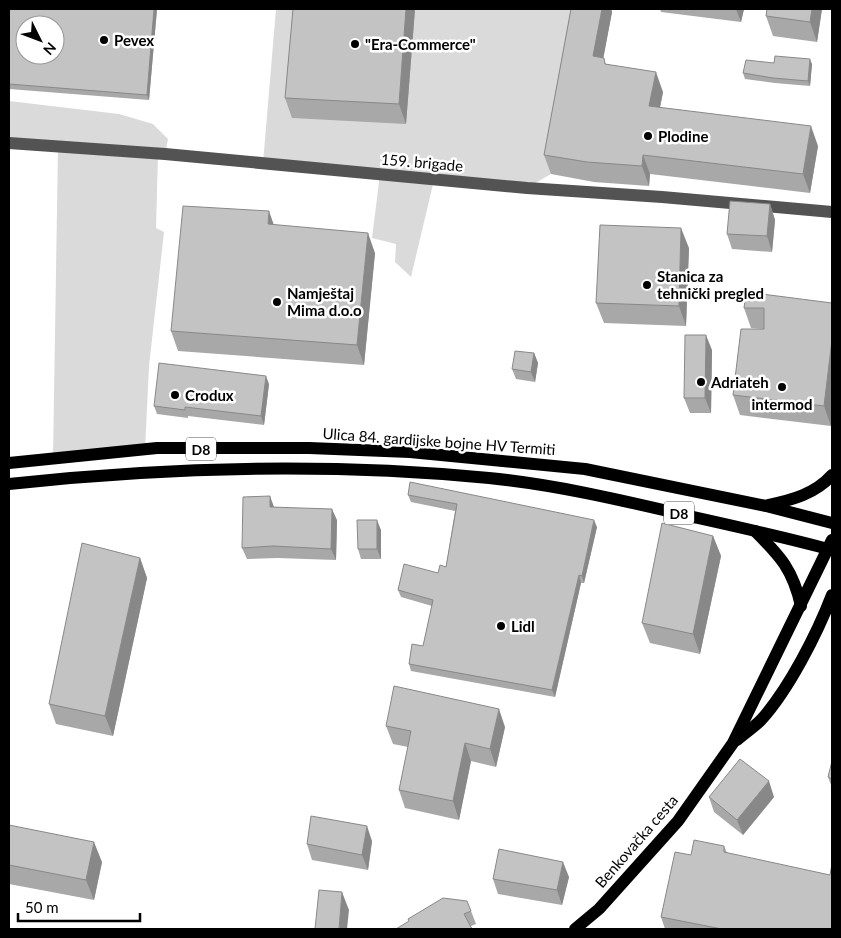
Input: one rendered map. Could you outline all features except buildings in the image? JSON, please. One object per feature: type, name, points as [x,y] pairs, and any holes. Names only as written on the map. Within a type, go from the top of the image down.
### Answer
[{"type":"main road","name":"Ulica 84. gardijske bojne HV Termiti","points":[[9,463],[157,448],[309,448],[410,452],[585,469],[766,506],[832,523]]},
{"type":"main road","name":"D8","points":[[9,484],[54,479],[180,471],[308,469],[489,478],[592,494],[755,532],[831,546]]},
{"type":"main road","points":[[766,506],[804,495],[816,489],[832,475]]},
{"type":"main road","points":[[755,532],[786,564],[798,592],[801,606]]},
{"type":"main road","name":"Benkovačka cesta","points":[[575,929],[599,909],[678,821],[733,743],[831,546]]},
{"type":"main road","name":"Benkovačka cesta","points":[[733,743],[760,720],[775,702],[820,626],[832,595]]},
{"type":"main road","points":[[820,626],[832,611]]},
{"type":"street","name":"159. brigade","points":[[9,143],[165,154],[518,187],[832,212]]},
{"type":"shaded area","points":[[276,9],[581,9],[551,174],[527,188],[434,180],[411,277],[395,262],[396,244],[372,238],[380,174],[263,163]]},
{"type":"shaded area","points":[[9,101],[119,114],[153,124],[168,139],[165,154],[158,154],[156,228],[164,232],[149,366],[145,450],[53,458],[58,147],[9,143]]},
{"type":"place","name":"Pevex","points":[[104,40]]},
{"type":"place","name":"\"Era-Commerce\"","points":[[355,44]]},
{"type":"place","name":"Plodine","points":[[648,136]]},
{"type":"place","name":"Stanica za tehnički pregled","points":[[647,285]]},
{"type":"place","name":"Namještaj Mima d.o.o","points":[[277,302]]},
{"type":"place","name":"Adriateh","points":[[701,382]]},
{"type":"place","name":"intermod","points":[[782,387]]},
{"type":"place","name":"Crodux","points":[[175,395]]},
{"type":"place","name":"Lidl","points":[[501,626]]}]
